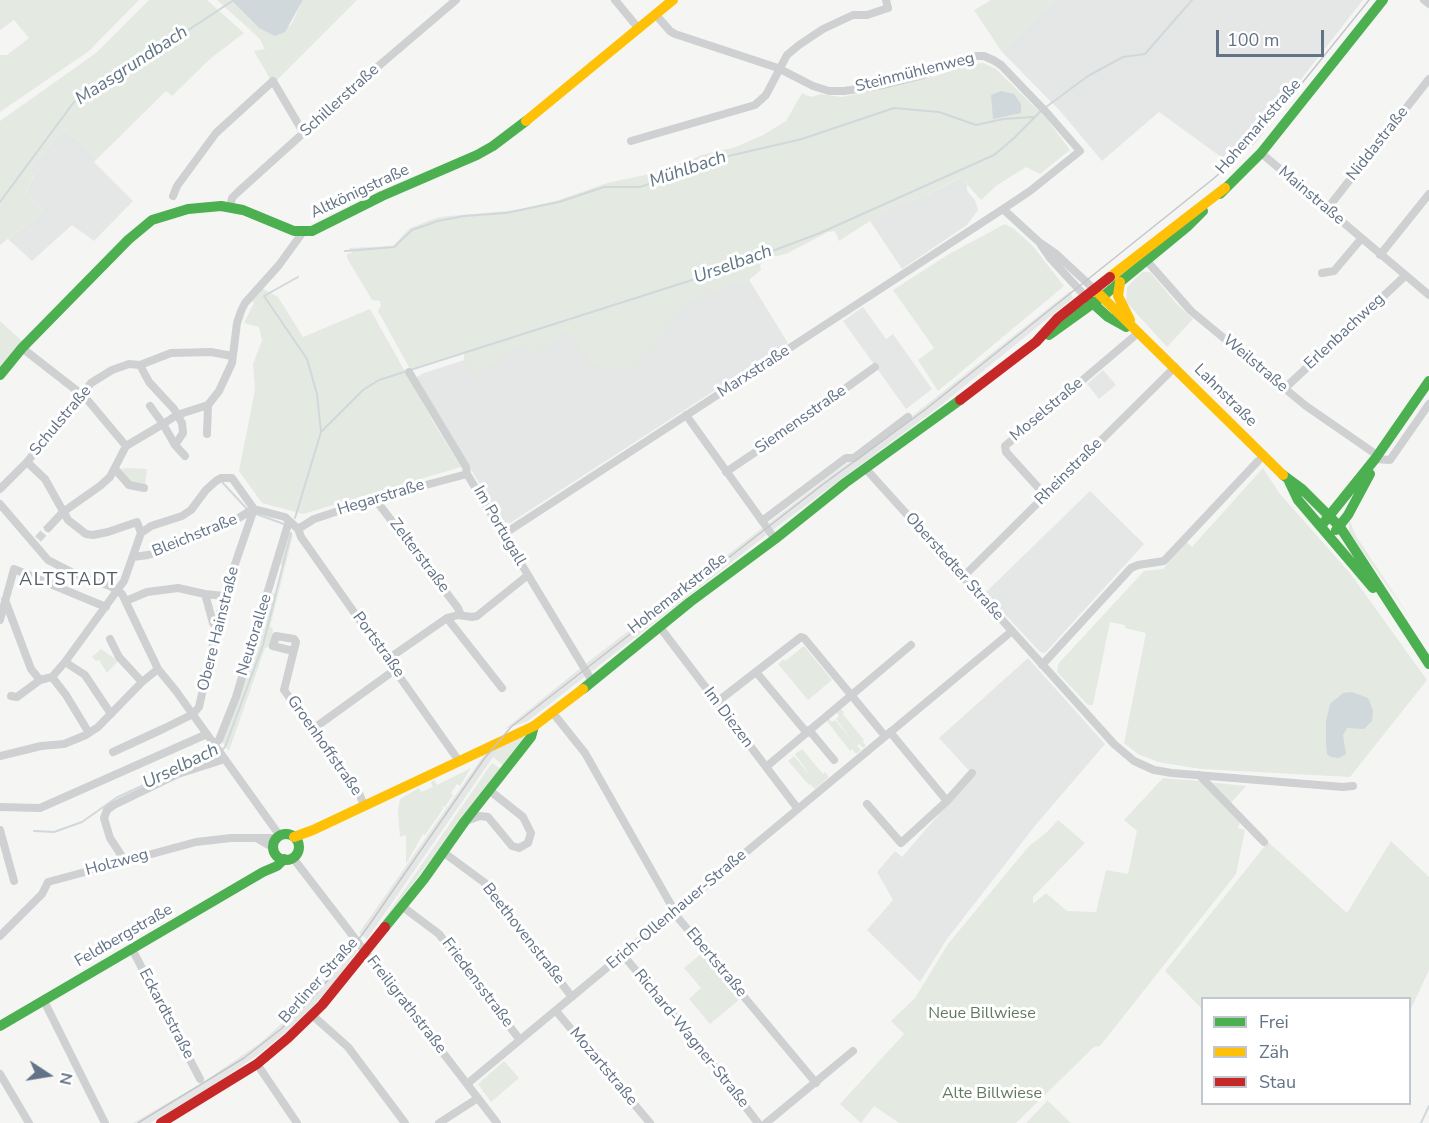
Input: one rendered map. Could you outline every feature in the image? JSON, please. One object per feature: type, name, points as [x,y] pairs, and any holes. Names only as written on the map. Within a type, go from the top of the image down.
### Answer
[{"type":"street","name":"Schillerstraße","points":[[230,207],[232,198],[303,132],[456,0]]},
{"type":"street","points":[[615,0],[639,29]]},
{"type":"street","name":"Altkönigstraße","points":[[0,375],[22,348],[145,225],[153,220],[188,209],[208,206],[230,207],[294,231],[312,231],[382,196],[477,156],[547,105],[673,0]]},
{"type":"street","name":"Hohemarkstraße","points":[[1036,342],[1058,318],[1120,282],[1186,227],[1261,153],[1383,0]]},
{"type":"street","points":[[1424,0],[1429,4]]},
{"type":"street","points":[[631,141],[750,108],[766,95],[778,68],[793,50],[823,29],[853,15],[867,15],[887,4]]},
{"type":"street","name":"Steinmühlenweg","points":[[656,15],[675,34],[778,68],[813,86],[829,91],[878,86],[934,72],[972,56],[984,56],[1001,65],[1080,151]]},
{"type":"street","name":"Niddastraße","points":[[1327,209],[1429,79]]},
{"type":"street","points":[[174,196],[177,186],[216,133],[273,81],[303,132]]},
{"type":"street","name":"Marxstraße","points":[[504,534],[1030,191],[1080,151]]},
{"type":"street","name":"Mainstraße","points":[[1261,153],[1429,295]]},
{"type":"street","name":"Hohemarkstraße","points":[[296,840],[364,805],[534,726],[554,713],[659,626],[845,483],[1036,342],[1049,335],[1225,188]]},
{"type":"street","points":[[1380,255],[1429,194]]},
{"type":"street","points":[[1003,208],[1039,242],[1050,258],[1094,297]]},
{"type":"street","points":[[207,434],[208,405],[225,379],[232,363],[237,323],[245,303],[279,265],[303,232]]},
{"type":"street","points":[[1322,273],[1334,271],[1361,239]]},
{"type":"street","name":"Weilstraße","points":[[1146,260],[1191,311],[1284,389],[1376,457]]},
{"type":"street","name":"Erlenbachweg","points":[[1284,389],[1405,276]]},
{"type":"street","name":"Lahnstraße","points":[[1120,282],[1118,290],[1120,303],[1138,333]]},
{"type":"street","name":"Lahnstraße","points":[[1094,297],[1108,317],[1138,333],[1289,481],[1302,489],[1340,527],[1352,542],[1429,664]]},
{"type":"street","name":"Moselstraße","points":[[1045,495],[1006,452],[1005,446],[1138,333]]},
{"type":"street","points":[[22,348],[81,394],[126,446]]},
{"type":"street","name":"Schulstraße","points":[[0,489],[27,462],[91,383],[112,370],[129,364],[140,365],[171,353],[211,352],[232,356]]},
{"type":"street","points":[[140,365],[149,382],[182,423],[183,433],[175,445]]},
{"type":"street","name":"Siemensstraße","points":[[726,472],[809,417],[875,367]]},
{"type":"street","name":"Rheinstraße","points":[[963,577],[1175,367]]},
{"type":"street","name":"Im Portugall","points":[[408,372],[592,681]]},
{"type":"street","points":[[1321,526],[1376,457],[1429,381]]},
{"type":"street","points":[[1376,457],[1390,460],[1429,404]]},
{"type":"street","points":[[48,528],[63,512],[100,486],[116,469],[126,446],[177,415],[208,405]]},
{"type":"street","points":[[150,406],[175,445],[185,456]]},
{"type":"street","points":[[686,415],[775,539]]},
{"type":"street","points":[[762,521],[846,458],[854,458],[908,417]]},
{"type":"street","points":[[1329,536],[1340,527],[1374,466],[1376,457]]},
{"type":"street","points":[[1042,665],[1131,568],[1164,561],[1258,460]]},
{"type":"street","points":[[27,462],[45,480],[68,520],[87,534],[108,532],[137,522],[141,533]]},
{"type":"street","points":[[116,469],[129,485],[144,488]]},
{"type":"street","name":"Oberstedter Straße","points":[[866,469],[1114,744],[1134,761],[1160,771],[1353,786]]},
{"type":"street","name":"Hegarstraße","points":[[298,529],[314,519],[375,499],[467,474]]},
{"type":"street","points":[[11,696],[17,697],[40,680],[51,677],[65,662],[118,590],[127,574],[141,533],[151,526],[172,521],[191,510],[206,490],[219,480],[232,478],[254,508],[285,517],[289,521]]},
{"type":"street","name":"Lahnstraße","points":[[1289,481],[1298,500],[1395,613]]},
{"type":"street","name":"Zelterstraße","points":[[375,499],[458,608],[460,615]]},
{"type":"street","points":[[0,504],[36,541],[48,560],[68,571],[118,590],[126,601],[158,669],[193,714],[268,821],[277,844],[289,859],[298,852],[296,840],[285,834],[277,844]]},
{"type":"street","name":"Bleichstraße","points":[[133,557],[165,550],[196,539],[244,516],[254,508]]},
{"type":"street","name":"Obere Hainstraße","points":[[193,714],[199,708],[224,596],[254,508]]},
{"type":"street","name":"Portstraße","points":[[289,521],[298,529],[301,537],[459,760]]},
{"type":"street","name":"Neutorallee","points":[[219,751],[219,740],[236,697],[289,521]]},
{"type":"street","points":[[40,680],[31,669],[3,614],[14,569],[106,607]]},
{"type":"street","points":[[388,659],[447,618],[460,615],[477,616],[528,575]]},
{"type":"street","points":[[126,601],[147,592],[178,588],[224,596]]},
{"type":"street","points":[[205,594],[213,623],[218,627]]},
{"type":"street","points":[[447,618],[502,688]]},
{"type":"street","name":"Im Diezen","points":[[659,626],[798,809]]},
{"type":"street","name":"Erich-Ollenhauer-Straße","points":[[467,1084],[1012,631]]},
{"type":"street","points":[[717,702],[801,637],[804,638],[851,695],[947,801]]},
{"type":"street","points":[[110,639],[120,657],[142,682]]},
{"type":"street","points":[[766,767],[911,645]]},
{"type":"street","name":"Groenhoffstraße","points":[[293,651],[284,690],[358,791],[364,805]]},
{"type":"street","points":[[65,662],[79,670],[90,682],[111,714]]},
{"type":"street","points":[[0,756],[32,748],[64,744],[89,733],[158,669]]},
{"type":"street","points":[[313,729],[396,669]]},
{"type":"street","points":[[756,672],[834,760]]},
{"type":"street","points":[[51,677],[66,695],[89,733]]},
{"type":"street","name":"Ebertstraße","points":[[554,713],[588,759],[675,911],[816,1083]]},
{"type":"street","points":[[112,752],[193,714]]},
{"type":"street","name":"Berliner Straße","points":[[161,1123],[257,1064],[312,1015],[403,907],[531,737],[534,726]]},
{"type":"street","points":[[0,807],[40,808],[207,734]]},
{"type":"street","points":[[125,861],[110,838],[104,818],[107,810],[219,751]]},
{"type":"street","points":[[867,804],[901,843],[947,801],[972,773]]},
{"type":"street","points":[[1199,775],[1264,842]]},
{"type":"street","points":[[465,822],[480,816],[488,817],[512,846],[519,848],[528,843],[531,833],[523,817],[489,790]]},
{"type":"street","points":[[260,838],[269,826],[268,821]]},
{"type":"street","points":[[0,830],[14,881]]},
{"type":"street","name":"Holzweg","points":[[0,936],[42,894],[48,882],[196,842],[231,838],[260,838],[277,844]]},
{"type":"street","name":"Feldbergstraße","points":[[263,872],[277,844]]},
{"type":"street","name":"Beethovenstraße","points":[[443,852],[488,886],[572,997]]},
{"type":"street","name":"Feldbergstraße","points":[[0,1026],[289,859]]},
{"type":"street","name":"Freiligrathstraße","points":[[289,859],[366,952],[497,1123]]},
{"type":"street","name":"Friedensstraße","points":[[403,907],[439,934],[520,1040]]},
{"type":"street","name":"Eckardtstraße","points":[[132,949],[200,1079]]},
{"type":"street","name":"Richard-Wagner-Straße","points":[[623,955],[694,1040],[758,1123]]},
{"type":"street","points":[[44,1001],[105,1123]]},
{"type":"street","name":"Mozartstraße","points":[[556,1011],[650,1123]]},
{"type":"street","points":[[312,1015],[348,1047],[405,1123]]},
{"type":"street","points":[[766,1123],[853,1052]]},
{"type":"street","points":[[257,1064],[297,1123]]},
{"type":"street","points":[[0,1074],[29,1123]]},
{"type":"street","points":[[439,1123],[478,1098]]},
{"type":"shaded area","points":[[231,0],[303,0],[285,32],[275,36],[259,28]]},
{"type":"shaded area","points":[[1055,0],[1363,0],[1252,142],[1228,162],[1159,112],[1102,161],[1061,112],[1002,52]]},
{"type":"shaded area","points":[[1001,91],[1014,94],[1021,104],[1021,113],[993,119],[991,95]]},
{"type":"shaded area","points":[[64,128],[98,158],[94,162],[133,201],[94,241],[72,225],[32,261],[8,239],[43,211],[26,193],[34,175],[29,170]]},
{"type":"shaded area","points":[[961,177],[967,185],[967,191],[975,200],[978,210],[967,225],[902,269],[870,221],[892,207],[926,196]]},
{"type":"shaded area","points":[[743,270],[788,343],[510,523],[503,522],[415,378],[424,373]]},
{"type":"shaded area","points":[[1070,291],[1073,298],[940,406],[778,526],[528,721],[505,729],[588,662],[830,476],[911,417]]},
{"type":"shaded area","points":[[863,307],[886,339],[893,334],[932,389],[906,409],[843,321]]},
{"type":"shaded area","points":[[1103,370],[1116,385],[1099,399],[1087,384]]},
{"type":"shaded area","points":[[1090,491],[1144,544],[1045,653],[1040,652],[985,593]]},
{"type":"shaded area","points":[[1028,658],[1105,744],[1034,827],[947,939],[920,982],[867,930],[893,900],[877,872],[895,851],[902,857],[973,775],[939,738]]},
{"type":"shaded area","points":[[1352,692],[1368,698],[1373,710],[1372,721],[1364,729],[1347,728],[1343,735],[1346,754],[1339,758],[1331,757],[1327,754],[1326,745],[1326,721],[1330,704],[1343,693]]},
{"type":"shaded area","points":[[500,747],[367,939],[359,933],[481,759],[486,753]]},
{"type":"shaded area","points":[[353,943],[357,951],[334,983],[303,1017],[263,1051],[210,1088],[150,1123],[133,1123],[205,1081],[260,1043],[297,1010]]},
{"type":"green space","points":[[0,0],[139,0],[89,51],[0,112],[0,55],[7,55],[29,38],[14,20],[0,30]]},
{"type":"green space","points":[[149,0],[207,0],[244,33],[211,58],[172,96],[166,91],[98,158],[64,128],[29,170],[34,174],[26,193],[43,211],[0,245],[0,121],[96,53]]},
{"type":"green space","points":[[217,0],[231,0],[259,28],[291,25],[303,0],[357,0],[273,84],[254,51],[265,49],[259,38]]},
{"type":"green space","points":[[991,0],[1055,0],[1002,52],[974,10]]},
{"type":"green space","points":[[983,63],[996,69],[1047,119],[1070,150],[1040,174],[1026,167],[996,186],[981,200],[960,177],[926,196],[892,207],[839,241],[835,231],[828,232],[786,254],[767,258],[760,265],[761,270],[750,279],[750,286],[743,282],[729,285],[682,305],[660,340],[628,371],[596,366],[566,332],[531,356],[522,344],[474,377],[464,361],[464,352],[410,369],[378,311],[380,301],[372,300],[347,258],[347,254],[352,253],[349,248],[393,246],[410,228],[439,217],[516,210],[559,200],[607,183],[664,171],[702,155],[736,147],[763,135],[786,121],[802,93],[811,97],[820,94],[842,97],[936,76],[970,64]]},
{"type":"green space","points":[[1005,224],[1032,245],[1064,286],[938,391],[918,360],[934,348],[893,290],[949,254]]},
{"type":"green space","points":[[1142,272],[1150,272],[1193,319],[1167,347],[1126,302],[1127,287]]},
{"type":"green space","points":[[260,287],[278,297],[303,337],[370,309],[461,467],[303,514],[262,503],[239,471],[255,390],[253,364],[262,340],[259,327],[244,323],[254,303],[250,299]]},
{"type":"green space","points":[[0,321],[22,341],[0,369]]},
{"type":"green space","points":[[1263,468],[1280,494],[1350,573],[1427,680],[1350,777],[1201,769],[1158,762],[1138,754],[1124,743],[1146,633],[1125,628],[1125,625],[1110,622],[1093,705],[1088,705],[1057,672],[1058,664],[1144,571],[1163,569],[1187,542],[1192,547]]},
{"type":"green space","points":[[120,469],[147,469],[145,485],[132,483]]},
{"type":"green space","points":[[1349,519],[1356,536],[1413,622],[1349,532]]},
{"type":"green space","points":[[288,532],[293,535],[270,627],[273,628],[270,647],[265,648],[229,751],[222,742],[271,593],[277,594],[284,565],[279,564]]},
{"type":"green space","points":[[804,646],[832,680],[808,700],[778,664]]},
{"type":"green space","points":[[101,649],[118,661],[107,673],[99,660],[96,661],[92,657]]},
{"type":"green space","points":[[840,708],[864,740],[866,746],[863,748],[859,744],[857,746],[861,750],[856,754],[852,749],[850,751],[826,720],[828,718],[832,722],[835,720],[854,743],[836,719],[839,716],[836,712]]},
{"type":"green space","points":[[523,736],[524,738],[503,765],[493,757],[500,747]]},
{"type":"green space","points":[[802,749],[823,774],[825,772],[829,777],[815,789],[788,761],[794,756],[810,775],[795,754]]},
{"type":"green space","points":[[492,763],[501,769],[373,935]]},
{"type":"green space","points":[[471,768],[460,786],[457,784],[451,793],[453,795],[445,807],[442,806],[443,809],[425,835],[423,834],[406,864],[406,835],[400,837],[398,810],[400,799],[419,788],[421,792],[433,787],[431,782],[434,780],[437,785]]},
{"type":"green space","points":[[1163,778],[1200,781],[1240,823],[1238,828],[1245,830],[1236,874],[1100,1046],[1094,1047],[1016,1123],[899,1123],[874,1106],[861,1123],[840,1104],[904,1034],[891,1021],[915,998],[948,944],[1029,846],[1058,820],[1085,843],[1033,897],[1033,904],[1046,893],[1067,911],[1096,912],[1106,870],[1128,874],[1137,831],[1124,820]]},
{"type":"green space","points":[[1208,782],[1246,786],[1230,804]]},
{"type":"green space","points":[[1391,841],[1429,877],[1429,970],[1411,1009],[1411,997],[1201,997],[1201,1008],[1165,971],[1268,842],[1347,913]]},
{"type":"green space","points":[[701,954],[739,1000],[710,1024],[689,999],[701,988],[684,968]]},
{"type":"green space","points":[[504,1061],[519,1078],[491,1102],[478,1084]]},
{"type":"green space","points":[[1048,1101],[1071,1123],[1026,1123]]},
{"type":"waterway","name":"Maasgrundbach","points":[[0,202],[74,102],[234,0]]},
{"type":"waterway","name":"Urselbach","points":[[1046,107],[1088,76],[1123,57],[1145,54],[1192,0]]},
{"type":"waterway","name":"Mühlbach","points":[[345,251],[394,247],[412,230],[438,221],[464,216],[506,213],[559,202],[604,187],[640,187],[677,175],[707,161],[802,139],[894,108],[939,112],[976,125],[1003,119],[1034,117]]},
{"type":"waterway","name":"Urselbach","points":[[295,518],[321,432],[363,390],[379,380],[714,273],[820,233],[994,155],[1041,111]]},
{"type":"waterway","name":"Mühlbach","points":[[298,277],[264,296],[307,359],[317,394],[321,432]]},
{"type":"waterway","name":"Mühlbach","points":[[222,482],[247,509]]},
{"type":"waterway","name":"Mühlbach","points":[[256,514],[284,524]]},
{"type":"waterway","name":"Urselbach","points":[[222,750],[263,645],[291,533]]},
{"type":"waterway","name":"Urselbach","points":[[34,831],[54,832],[82,822],[116,798],[217,753]]},
{"type":"waterway","points":[[1421,1123],[1429,1106]]},
{"type":"tunnel","points":[[38,539],[48,528]]},
{"type":"tram line","points":[[138,1123],[244,1058],[281,1029],[306,1005],[367,928],[484,759],[511,727],[822,485],[926,409],[1213,179],[1253,144],[1369,0]]},
{"type":"traffic: fast","points":[[1220,194],[1261,153],[1383,0]]},
{"type":"traffic: fast","points":[[0,375],[22,348],[128,240],[152,220],[188,209],[221,206],[243,210],[294,231],[312,231],[382,196],[477,155],[526,121]]},
{"type":"traffic: fast","points":[[1049,335],[1102,297],[1187,227],[1203,211]]},
{"type":"traffic: fast","points":[[1088,299],[1108,317],[1126,327]]},
{"type":"traffic: fast","points":[[1321,526],[1375,459],[1429,381]]},
{"type":"traffic: fast","points":[[583,689],[690,602],[845,483],[960,400]]},
{"type":"traffic: fast","points":[[1336,530],[1348,515],[1370,474]]},
{"type":"traffic: fast","points":[[1283,475],[1302,489],[1340,527],[1429,664]]},
{"type":"traffic: fast","points":[[1289,481],[1298,500],[1373,588]]},
{"type":"traffic: fast","points":[[385,927],[531,737],[534,726]]},
{"type":"traffic: fast","points":[[286,834],[295,838],[299,847],[295,856],[286,860],[277,856],[273,847],[277,838],[286,834]]},
{"type":"traffic: fast","points":[[0,1026],[263,872],[277,866],[284,859]]},
{"type":"traffic: slow","points":[[526,121],[673,0]]},
{"type":"traffic: slow","points":[[1110,277],[1225,188]]},
{"type":"traffic: slow","points":[[1120,282],[1118,296],[1130,320]]},
{"type":"traffic: slow","points":[[1095,290],[1283,475]]},
{"type":"traffic: slow","points":[[294,837],[534,726],[583,689]]},
{"type":"traffic: jam","points":[[960,400],[1036,342],[1058,318],[1110,277]]},
{"type":"traffic: jam","points":[[161,1123],[257,1064],[288,1038],[322,1005],[385,927]]},
{"type":"district","name":"ALTSTADT","points":[[69,581]]},
{"type":"park label","name":"Neue Billwiese","points":[[982,1014]]},
{"type":"park label","name":"Alte Billwiese","points":[[992,1094]]}]
